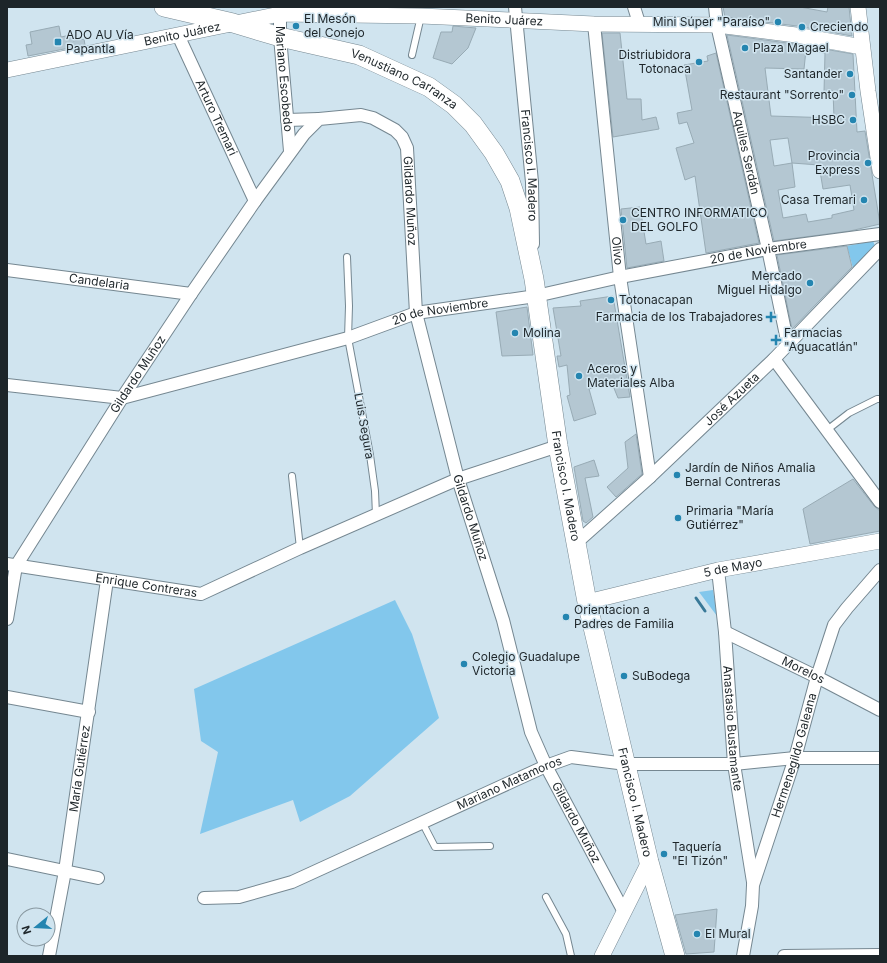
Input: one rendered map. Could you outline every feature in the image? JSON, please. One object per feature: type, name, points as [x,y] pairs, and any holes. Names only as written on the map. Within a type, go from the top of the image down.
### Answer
[{"type":"main road","name":"Venustiano Carranza","points":[[171,8],[233,23],[280,37],[358,55],[429,87],[454,105],[473,124],[494,153],[510,181],[519,208],[535,287]]},
{"type":"main road","name":"Francisco I. Madero","points":[[535,287],[558,446],[587,602],[649,862],[675,956]]},
{"type":"street","points":[[634,7],[639,24]]},
{"type":"street","name":"Aquiles Serdán","points":[[715,7],[717,25],[768,249],[788,345]]},
{"type":"street","points":[[858,7],[862,47],[880,171]]},
{"type":"street","points":[[171,8],[180,19],[178,35]]},
{"type":"street","name":"Benito Juárez","points":[[7,70],[178,35],[280,11],[421,16],[516,14],[594,24],[717,25],[796,35],[862,47]]},
{"type":"street","name":"Mariano Escobedo","points":[[280,11],[280,37],[290,152]]},
{"type":"street","name":"Francisco I. Madero","points":[[516,14],[532,182],[535,287]]},
{"type":"street","name":"Olivo","points":[[594,24],[620,277],[650,477]]},
{"type":"street","name":"Arturo Tremari","points":[[178,35],[254,201]]},
{"type":"street","name":"Gildardo Muñoz","points":[[7,619],[11,565],[254,201],[304,134],[318,119],[361,115],[373,118],[396,130],[407,148],[416,313],[458,479],[503,620],[531,732],[546,766],[624,912]]},
{"type":"street","points":[[287,120],[318,119]]},
{"type":"street","name":"20 de Noviembre","points":[[7,385],[122,398],[348,338],[416,313],[535,287],[620,277],[768,249],[880,234]]},
{"type":"street","name":"José Azueta","points":[[576,543],[650,477],[774,359],[880,249]]},
{"type":"street","name":"Candelaria","points":[[7,270],[191,294]]},
{"type":"street","points":[[774,359],[880,502]]},
{"type":"street","name":"Enrique Contreras","points":[[11,565],[201,594],[300,548],[458,479],[558,446]]},
{"type":"street","name":"5 de Mayo","points":[[587,602],[718,570],[880,541]]},
{"type":"street","name":"Anastasio Bustamante","points":[[718,570],[725,632],[734,764],[753,885]]},
{"type":"street","name":"Hermenegildo Galeana","points":[[743,956],[752,906],[753,885],[794,758],[817,677],[834,626],[847,608],[880,570]]},
{"type":"street","name":"María Gutiérrez","points":[[49,956],[65,871],[107,580]]},
{"type":"street","name":"Morelos","points":[[725,632],[880,710]]},
{"type":"street","points":[[7,697],[89,712]]},
{"type":"street","name":"Mariano Matamoros","points":[[204,898],[240,897],[292,882],[546,766],[571,757],[626,764],[734,764],[794,758],[880,758]]},
{"type":"street","points":[[7,859],[98,878]]},
{"type":"street","points":[[602,956],[649,862]]},
{"type":"street","points":[[784,956],[880,955]]},
{"type":"lane","points":[[412,55],[421,16]]},
{"type":"lane","name":"Luis Segura","points":[[347,257],[349,306],[348,338],[372,470],[376,515]]},
{"type":"lane","points":[[827,430],[849,413],[877,399],[880,399]]},
{"type":"lane","points":[[292,476],[300,548]]},
{"type":"lane","points":[[422,822],[435,847],[490,846]]},
{"type":"lane","points":[[546,897],[566,934],[571,956]]},
{"type":"shaded area","points":[[873,241],[875,246],[853,268],[847,246]]},
{"type":"shaded area","points":[[713,590],[717,616],[699,592]]},
{"type":"shaded area","points":[[395,600],[412,634],[439,718],[350,796],[300,822],[293,800],[200,834],[218,752],[201,741],[194,689]]},
{"type":"building","points":[[723,7],[800,7],[827,12],[828,7],[849,7],[852,36],[797,26],[725,17]]},
{"type":"building","name":"ADO AU Vía Papantla","points":[[59,26],[61,37],[71,35],[73,41],[84,39],[85,45],[28,56],[26,45],[32,44],[30,32]]},
{"type":"building","points":[[453,26],[476,28],[468,48],[452,64],[433,58],[441,32],[452,32]]},
{"type":"building","points":[[602,33],[620,33],[627,99],[641,99],[642,120],[656,117],[659,129],[613,137]]},
{"type":"building","points":[[727,35],[795,44],[853,54],[857,132],[865,131],[880,224],[850,231],[774,241]],"holes":[[[806,50],[825,53],[824,92],[833,91],[834,118],[771,116],[765,68],[804,69]],[[788,138],[792,163],[774,166],[770,140]],[[792,163],[819,165],[823,189],[850,185],[854,210],[832,215],[832,218],[808,222],[806,214],[783,218],[778,190],[795,187]]]},
{"type":"building","points":[[716,53],[759,243],[706,253],[695,176],[685,180],[676,148],[694,143],[687,122],[679,124],[677,113],[692,110],[684,65],[708,61],[707,56]]},
{"type":"building","points":[[640,207],[646,244],[661,241],[664,261],[627,268],[621,209]]},
{"type":"building","points":[[847,246],[852,267],[792,329],[777,255]]},
{"type":"building","points":[[613,296],[630,397],[618,398],[611,381],[589,389],[596,414],[574,421],[567,396],[570,395],[567,365],[559,367],[557,356],[561,356],[553,308],[581,306],[580,301]]},
{"type":"building","name":"Molina","points":[[527,307],[533,355],[502,356],[496,312]]},
{"type":"building","points":[[636,434],[642,474],[616,497],[607,487],[628,468],[625,442]]},
{"type":"building","points":[[594,460],[599,476],[585,478],[593,517],[586,523],[583,521],[574,467]]},
{"type":"building","points":[[853,479],[874,506],[880,511],[880,531],[810,544],[803,509]]},
{"type":"building","name":"El Mural","points":[[717,909],[714,952],[686,954],[675,915]]},
{"type":"waterway","points":[[696,598],[705,611]]},
{"type":"place","name":"Mini Súper \"Paraíso\"","points":[[778,22]]},
{"type":"place","name":"El Mesón del Conejo","points":[[296,26]]},
{"type":"place","name":"Creciendo","points":[[802,27]]},
{"type":"place","name":"ADO AU Vía Papantla","points":[[58,42]]},
{"type":"place","name":"Plaza Magael","points":[[745,48]]},
{"type":"place","name":"Distriubidora Totonaca","points":[[699,62]]},
{"type":"place","name":"Santander","points":[[850,74]]},
{"type":"place","name":"Restaurant \"Sorrento\"","points":[[852,95]]},
{"type":"place","name":"HSBC","points":[[853,120]]},
{"type":"place","name":"Provincia Express","points":[[868,163]]},
{"type":"place","name":"Casa Tremari","points":[[864,200]]},
{"type":"place","name":"CENTRO INFORMATICO DEL GOLFO","points":[[623,220]]},
{"type":"place","name":"Mercado Miguel Hidalgo","points":[[810,283]]},
{"type":"place","name":"Totonacapan","points":[[611,300]]},
{"type":"place","name":"Farmacia de los Trabajadores","points":[[771,317]]},
{"type":"place","name":"Molina","points":[[515,333]]},
{"type":"place","name":"Farmacias \"Aguacatlán\"","points":[[776,340]]},
{"type":"place","name":"Aceros y Materiales Alba","points":[[579,376]]},
{"type":"place","name":"Jardín de Niños Amalia Bernal Contreras","points":[[677,475]]},
{"type":"place","name":"Primaria \"María Gutiérrez\"","points":[[678,518]]},
{"type":"place","name":"Orientacion a Padres de Familia","points":[[566,617]]},
{"type":"place","name":"Colegio Guadalupe Victoria","points":[[464,664]]},
{"type":"place","name":"SuBodega","points":[[624,676]]},
{"type":"place","name":"Taquería \"El Tizón\"","points":[[664,854]]},
{"type":"place","name":"El Mural","points":[[697,934]]}]
